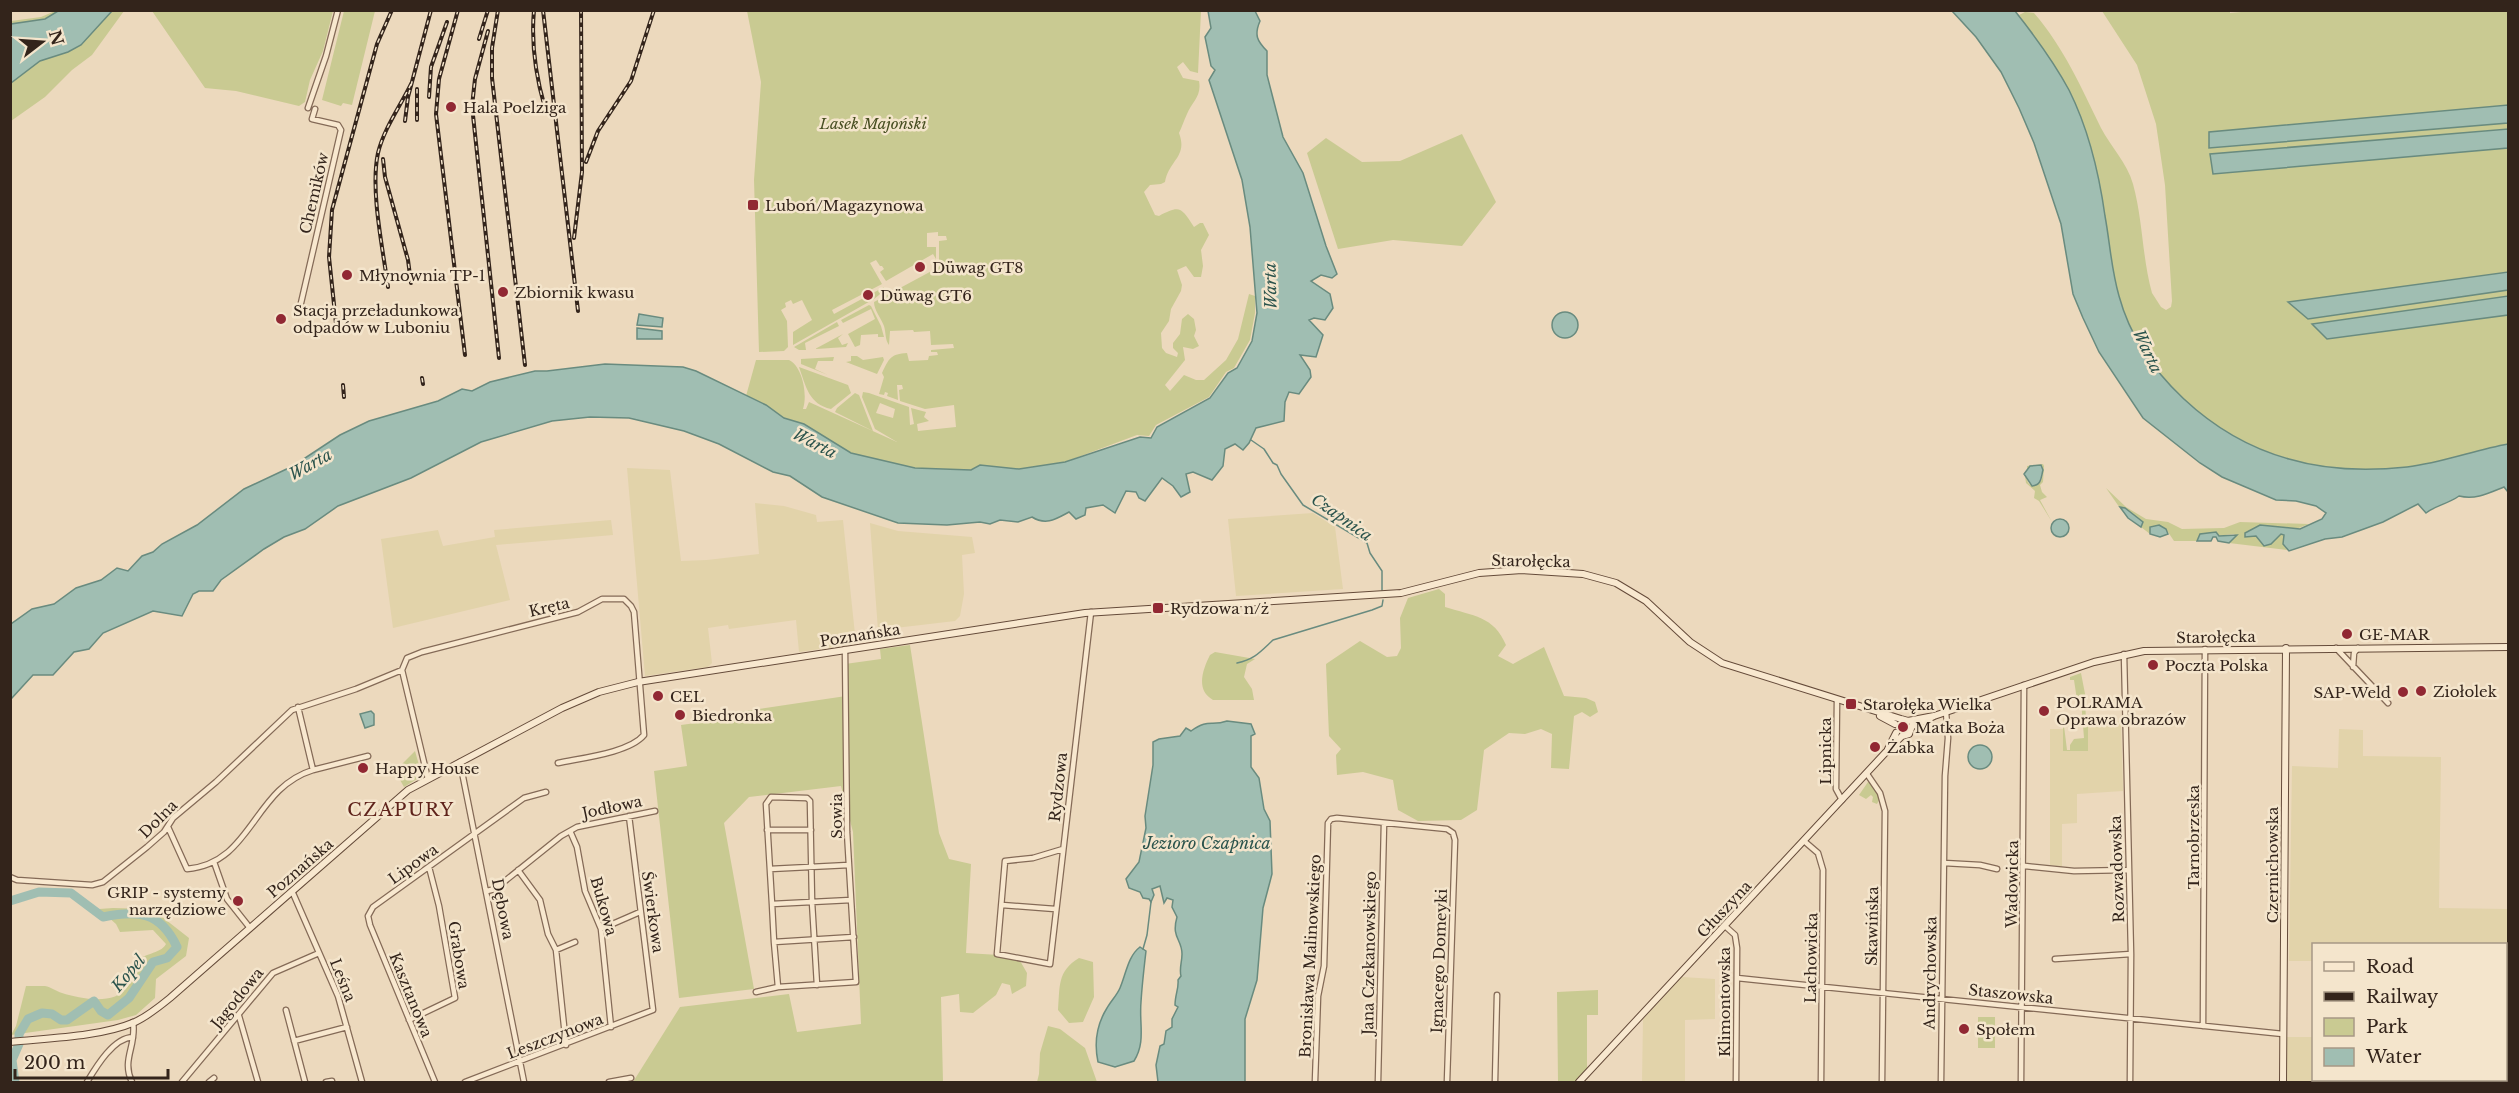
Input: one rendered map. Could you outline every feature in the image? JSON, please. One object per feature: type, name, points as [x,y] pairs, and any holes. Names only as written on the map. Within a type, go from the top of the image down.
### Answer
[{"type":"street","points":[[308,108],[326,56],[338,10]]},
{"type":"street","name":"Chemików","points":[[301,303],[341,130],[338,125],[312,119],[315,109]]},
{"type":"street","name":"Starołęcka","points":[[1088,613],[1401,593],[1498,570],[1583,574],[1616,583],[1636,593],[1690,642],[1722,663],[1901,719],[1910,724],[2084,665],[2124,654],[2205,649],[2508,647]]},
{"type":"street","name":"Kręta","points":[[298,707],[356,689],[402,670],[405,661],[414,655],[578,612],[599,600],[611,598],[624,599],[633,609],[638,682]]},
{"type":"street","name":"Poznańska","points":[[11,1042],[107,1030],[133,1022],[170,998],[397,799],[428,778],[579,700],[638,682],[1088,613]]},
{"type":"street","name":"Rydzowa","points":[[1002,905],[997,954],[1050,964],[1088,613]]},
{"type":"street","name":"Czernichowska","points":[[2283,1083],[2286,648]]},
{"type":"street","points":[[2336,648],[2388,703]]},
{"type":"street","points":[[2353,667],[2354,653],[2358,648]]},
{"type":"street","name":"Sowia","points":[[817,985],[856,982],[849,865],[845,649]]},
{"type":"street","name":"Tarnobrzeska","points":[[2203,1026],[2205,649]]},
{"type":"street","name":"Rozwadowska","points":[[2124,654],[2131,954],[2130,1083]]},
{"type":"street","points":[[402,670],[428,778]]},
{"type":"street","points":[[558,763],[605,753],[642,738],[644,730],[638,682]]},
{"type":"street","name":"Wadowicka","points":[[2021,1083],[2025,866],[2024,686]]},
{"type":"street","name":"Lipnicka","points":[[1837,700],[1836,789],[1842,800]]},
{"type":"street","points":[[298,707],[313,770]]},
{"type":"street","name":"Dolna","points":[[10,877],[17,880],[99,884],[147,847],[178,814],[216,782],[286,715],[298,707]]},
{"type":"street","name":"Starołęcka","points":[[1872,711],[1895,724]]},
{"type":"street","name":"Andrychowska","points":[[1941,1083],[1948,738],[1946,712]]},
{"type":"street","points":[[1901,719],[1895,724],[1899,735],[1909,734],[1910,724]]},
{"type":"street","name":"Głuszyna","points":[[1579,1083],[1867,774],[1899,735]]},
{"type":"street","points":[[168,827],[186,868],[190,869],[214,862],[232,851],[280,788],[296,776],[368,756]]},
{"type":"street","name":"Dębowa","points":[[460,762],[524,1083]]},
{"type":"street","name":"Skawińska","points":[[1867,774],[1880,793],[1885,811],[1882,1083]]},
{"type":"street","name":"Lipowa","points":[[368,915],[373,907],[524,798],[546,792]]},
{"type":"street","points":[[756,992],[778,987],[817,985],[812,902],[810,801],[807,798],[771,797],[766,804],[778,987]]},
{"type":"street","name":"Jodłowa","points":[[487,891],[495,889],[577,827],[655,811]]},
{"type":"street","name":"Świerkowa","points":[[629,816],[653,1010]]},
{"type":"street","name":"Bronisława Malinowskiego","points":[[1315,1083],[1318,996],[1324,966],[1328,823],[1331,819],[1337,818],[1447,829],[1453,833],[1455,840]]},
{"type":"street","name":"Jana Czekanowskiego","points":[[1378,1083],[1384,823]]},
{"type":"street","points":[[767,830],[811,830]]},
{"type":"street","name":"Bukowa","points":[[570,831],[577,847],[585,891],[601,929],[611,1027]]},
{"type":"street","name":"Ignacego Domeyki","points":[[1448,1083],[1455,840]]},
{"type":"street","name":"Lachowicka","points":[[1804,841],[1818,854],[1822,862],[1821,1083]]},
{"type":"street","points":[[1055,909],[1002,905],[1005,861],[1033,858],[1063,849]]},
{"type":"street","points":[[214,862],[227,899],[250,928]]},
{"type":"street","points":[[1944,863],[1980,865],[1996,869]]},
{"type":"street","points":[[770,869],[849,865]]},
{"type":"street","points":[[2025,866],[2074,872],[2128,870]]},
{"type":"street","name":"Grabowa","points":[[409,1020],[455,998],[439,906],[429,867]]},
{"type":"street","points":[[518,870],[540,900],[548,934],[556,951],[566,1045]]},
{"type":"street","name":"Leśna","points":[[292,891],[338,996],[362,1083]]},
{"type":"street","points":[[772,904],[851,900]]},
{"type":"street","points":[[601,929],[640,912]]},
{"type":"street","name":"Kasztanowa","points":[[368,915],[370,925],[435,1083]]},
{"type":"street","name":"Klimontowska","points":[[1725,926],[1736,939],[1736,1083]]},
{"type":"street","points":[[774,942],[854,937]]},
{"type":"street","points":[[556,951],[575,942]]},
{"type":"street","name":"Jagodowa","points":[[182,1083],[189,1079],[273,973],[319,953]]},
{"type":"street","points":[[2055,959],[2131,954]]},
{"type":"street","name":"Staszowska","points":[[1737,978],[2283,1034]]},
{"type":"street","points":[[1495,1083],[1497,995]]},
{"type":"street","name":"Leszczynowa","points":[[465,1083],[653,1010]]},
{"type":"street","points":[[286,1011],[305,1083]]},
{"type":"street","points":[[239,1016],[258,1083]]},
{"type":"street","points":[[132,1083],[127,1068],[133,1037],[133,1022]]},
{"type":"street","points":[[294,1041],[347,1027]]},
{"type":"street","points":[[87,1083],[110,1050],[128,1037],[133,1037]]},
{"type":"street","points":[[209,1083],[214,1078]]},
{"type":"street","points":[[609,1083],[631,1078]]},
{"type":"shaded area","points":[[627,468],[670,470],[681,561],[759,554],[755,503],[784,506],[816,515],[817,522],[843,520],[856,644],[799,652],[796,620],[729,629],[728,625],[708,628],[712,663],[708,667],[645,676]]},
{"type":"shaded area","points":[[1313,513],[1335,527],[1343,589],[1236,596],[1228,519]]},
{"type":"shaded area","points":[[611,520],[613,535],[496,545],[510,600],[393,628],[381,539],[438,530],[443,546],[495,537],[494,530]]},
{"type":"shaded area","points":[[870,523],[898,531],[972,537],[975,553],[962,555],[964,594],[960,616],[955,621],[878,630]]},
{"type":"shaded area","points":[[2088,721],[2121,721],[2123,791],[2077,794],[2077,823],[2062,824],[2062,867],[2050,865],[2050,729],[2063,729],[2063,751],[2088,751]]},
{"type":"shaded area","points":[[2339,729],[2363,730],[2363,756],[2441,757],[2439,908],[2508,909],[2508,1082],[2284,1082],[2284,1037],[2312,1037],[2312,1081],[2507,1081],[2507,943],[2312,943],[2312,961],[2289,961],[2292,766],[2338,768]]},
{"type":"shaded area","points":[[1682,977],[1715,979],[1715,1019],[1685,1020],[1685,1082],[1642,1082],[1643,1019]]},
{"type":"green space","points":[[2230,10],[2230,13],[2264,10],[2508,11],[2508,105],[2209,133],[2210,148],[2508,123],[2508,129],[2211,154],[2213,174],[2508,148],[2508,272],[2289,302],[2308,319],[2508,290],[2508,296],[2312,324],[2327,339],[2508,315],[2508,444],[2407,467],[2348,469],[2304,463],[2261,449],[2234,436],[2208,419],[2162,377],[2144,352],[2119,297],[2095,163],[2082,122],[2054,68],[2019,15],[2025,12],[2034,13],[2045,26],[2071,68],[2101,128],[2127,169],[2139,211],[2152,293],[2161,307],[2166,310],[2171,307],[2172,301],[2165,185],[2156,124],[2137,65],[2102,11]]},
{"type":"green space","points":[[58,11],[45,19],[11,24],[11,21],[41,17]]},
{"type":"green space","points":[[112,11],[124,11],[92,55],[72,70],[45,97],[11,121],[12,81],[40,61],[81,45]]},
{"type":"green space","points":[[152,11],[333,11],[323,51],[310,80],[305,102],[299,106],[236,91],[205,88]]},
{"type":"green space","points":[[344,11],[375,11],[352,105],[343,103],[341,106],[322,100]]},
{"type":"green space","name":"Lasek Majoński","points":[[747,11],[1201,11],[1198,73],[1190,71],[1183,62],[1177,67],[1183,78],[1199,81],[1200,86],[1198,95],[1179,133],[1180,153],[1170,168],[1165,182],[1150,185],[1144,192],[1155,215],[1180,210],[1194,227],[1203,223],[1209,235],[1201,250],[1203,266],[1201,277],[1194,277],[1186,266],[1177,270],[1182,285],[1181,291],[1171,309],[1169,321],[1161,333],[1162,348],[1166,353],[1177,357],[1178,353],[1173,348],[1173,343],[1180,334],[1182,319],[1188,314],[1194,319],[1196,330],[1194,336],[1199,346],[1193,349],[1183,347],[1185,360],[1165,385],[1170,391],[1184,375],[1196,380],[1204,380],[1226,360],[1238,339],[1249,294],[1255,296],[1255,313],[1250,340],[1234,368],[1226,372],[1209,397],[1156,425],[1149,436],[1137,435],[1065,462],[1018,469],[980,465],[971,470],[915,468],[851,453],[804,424],[784,418],[766,405],[746,396],[756,360],[789,360],[794,363],[803,381],[805,396],[803,409],[806,409],[809,402],[897,442],[875,429],[862,397],[863,392],[909,407],[910,425],[914,424],[911,408],[926,412],[924,417],[929,421],[917,424],[918,431],[956,427],[954,405],[925,409],[900,401],[899,390],[903,389],[902,385],[897,385],[898,400],[887,396],[888,393],[885,392],[884,395],[879,394],[884,377],[882,373],[889,360],[897,354],[907,353],[909,361],[928,360],[929,356],[938,355],[937,352],[931,352],[931,350],[954,348],[953,344],[931,345],[930,331],[914,332],[913,330],[890,331],[889,345],[884,326],[874,305],[874,302],[939,267],[939,241],[947,240],[946,236],[938,236],[938,232],[927,233],[927,247],[936,247],[936,259],[933,254],[886,281],[880,272],[884,269],[882,266],[876,260],[870,263],[882,284],[832,310],[834,314],[884,287],[884,291],[793,345],[793,332],[812,320],[802,300],[793,304],[791,300],[785,303],[786,307],[781,310],[787,321],[788,347],[784,351],[759,352],[754,180],[761,82]],"holes":[[[880,403],[895,409],[893,418],[876,413]]]},
{"type":"green space","points":[[1462,134],[1496,202],[1462,246],[1393,240],[1338,249],[1307,153],[1326,138],[1362,162],[1400,161]]},
{"type":"green space","points":[[869,305],[881,326],[884,337],[878,337],[878,334],[861,335],[860,345],[855,347],[848,334],[875,319],[871,309],[843,323],[841,320]]},
{"type":"green space","points":[[837,322],[839,326],[805,343],[806,350],[794,347]]},
{"type":"green space","points":[[843,334],[838,338],[842,345],[848,343],[846,347],[815,349]]},
{"type":"green space","points":[[851,356],[857,356],[863,360],[883,357],[884,360],[877,374],[846,362],[851,361]]},
{"type":"green space","points":[[834,357],[833,361],[818,361],[815,369],[828,375],[801,364],[801,359]]},
{"type":"green space","points":[[799,367],[848,385],[851,393],[831,409],[824,407],[809,394]]},
{"type":"green space","points":[[855,393],[859,395],[873,431],[835,412]]},
{"type":"green space","points":[[2043,464],[2044,466],[2043,482],[2040,485],[2047,497],[2040,500],[2052,522],[2039,501],[2034,498],[2035,491],[2026,483],[2025,476],[2029,484],[2034,486],[2042,479],[2043,470],[2030,466],[2027,469],[2027,466]]},
{"type":"green space","points":[[2106,488],[2126,507],[2146,519],[2168,522],[2182,529],[2224,528],[2240,522],[2309,524],[2296,529],[2260,525],[2256,536],[2271,544],[2281,534],[2284,535],[2283,544],[2287,550],[2229,543],[2236,536],[2234,534],[2198,538],[2197,541],[2174,541],[2166,529],[2150,527],[2150,534],[2141,527],[2143,523],[2121,507],[2122,511]]},
{"type":"green space","points":[[1439,589],[1445,594],[1445,607],[1482,618],[1495,628],[1506,645],[1498,656],[1513,664],[1544,647],[1564,696],[1586,698],[1595,702],[1598,712],[1590,717],[1582,712],[1574,716],[1569,769],[1551,768],[1552,734],[1541,729],[1525,734],[1509,733],[1484,750],[1477,810],[1461,820],[1418,821],[1398,810],[1393,780],[1363,772],[1337,775],[1336,755],[1341,749],[1329,736],[1326,664],[1360,641],[1387,657],[1397,656],[1401,648],[1400,618],[1408,598]]},
{"type":"green space","points":[[910,645],[939,833],[949,859],[971,864],[966,953],[1019,959],[1027,973],[1026,986],[1012,994],[1010,985],[1002,983],[996,995],[973,1013],[960,1012],[959,994],[941,997],[943,1082],[633,1082],[680,1007],[789,994],[797,1032],[861,1024],[853,832],[841,786],[749,797],[724,823],[754,989],[679,998],[654,771],[687,766],[681,725],[718,720],[718,715],[846,696],[845,664],[881,659],[880,649]]},
{"type":"green space","points":[[1215,652],[1255,659],[1247,664],[1244,677],[1252,689],[1254,700],[1213,700],[1207,696],[1202,685],[1203,673],[1210,655]]},
{"type":"green space","points":[[2081,673],[2086,699],[2086,720],[2088,721],[2088,751],[2063,751],[2063,718],[2067,750],[2070,750],[2074,739],[2084,738],[2081,700],[2077,700],[2074,680],[2070,680],[2070,677]]},
{"type":"green space","points":[[415,751],[419,765],[412,773],[417,779],[404,787],[395,771]]},
{"type":"green space","points":[[1868,782],[1872,782],[1880,798],[1877,804],[1872,802],[1871,795],[1866,799],[1859,795]]},
{"type":"green space","points":[[99,909],[152,909],[189,938],[186,956],[156,979],[155,998],[136,1015],[118,1020],[11,1035],[16,1026],[26,986],[45,986],[88,999],[107,999],[122,992],[128,986],[136,964],[142,957],[160,950],[166,944],[153,930],[120,932],[116,924]]},
{"type":"green space","points":[[1079,958],[1093,962],[1094,997],[1083,1022],[1069,1023],[1058,1010],[1061,980],[1067,968]]},
{"type":"green space","points":[[1598,990],[1598,1015],[1587,1015],[1587,1069],[1575,1082],[1558,1082],[1557,992]]},
{"type":"green space","points":[[1978,1017],[1995,1017],[1995,1048],[1978,1048]]},
{"type":"green space","points":[[1048,1026],[1060,1029],[1085,1048],[1097,1082],[1037,1082],[1040,1053]]},
{"type":"water","points":[[58,11],[112,11],[81,45],[40,61],[11,83],[11,24],[45,19]]},
{"type":"water","name":"Warta","points":[[1208,11],[1255,11],[1260,21],[1257,30],[1258,38],[1267,51],[1267,75],[1283,137],[1303,173],[1337,274],[1332,278],[1321,275],[1311,281],[1330,294],[1333,308],[1325,320],[1314,318],[1309,320],[1323,335],[1316,357],[1300,355],[1310,370],[1311,377],[1299,394],[1289,392],[1285,402],[1284,421],[1256,428],[1243,450],[1235,444],[1225,449],[1223,466],[1212,480],[1193,472],[1186,474],[1190,492],[1181,497],[1173,486],[1162,478],[1145,501],[1139,498],[1136,492],[1126,491],[1115,513],[1103,505],[1086,508],[1085,515],[1076,519],[1069,512],[1046,521],[1032,517],[1018,522],[1000,520],[990,524],[980,522],[947,525],[898,523],[822,497],[790,476],[773,472],[719,444],[684,431],[629,418],[590,417],[552,421],[481,442],[411,478],[338,506],[305,529],[284,537],[264,549],[221,580],[213,591],[199,591],[193,594],[182,616],[153,611],[103,633],[89,649],[74,652],[53,675],[33,675],[11,699],[11,624],[32,609],[54,604],[76,588],[101,580],[117,568],[128,571],[142,556],[153,552],[162,544],[197,525],[244,489],[293,466],[340,435],[369,421],[438,401],[462,389],[472,391],[490,382],[535,371],[605,364],[683,367],[766,405],[784,418],[804,424],[851,453],[915,468],[971,470],[980,465],[1019,469],[1065,462],[1140,437],[1151,438],[1157,427],[1210,398],[1228,373],[1237,368],[1252,341],[1257,313],[1250,227],[1242,180],[1209,80],[1215,70],[1211,66],[1205,37],[1211,28]]},
{"type":"water","points":[[1952,11],[2015,11],[2044,49],[2069,90],[2092,151],[2103,200],[2116,286],[2129,324],[2144,351],[2162,376],[2183,398],[2233,436],[2261,449],[2303,463],[2363,469],[2407,467],[2508,444],[2508,492],[2504,487],[2488,494],[2459,496],[2426,513],[2418,504],[2383,522],[2342,537],[2325,539],[2289,551],[2283,544],[2284,535],[2281,534],[2271,544],[2264,546],[2256,536],[2245,537],[2245,533],[2260,525],[2300,529],[2322,519],[2326,513],[2316,506],[2296,501],[2276,500],[2222,477],[2200,463],[2143,418],[2099,352],[2073,294],[2061,224],[2034,143],[2019,108],[2001,72],[1976,37]]},
{"type":"water","points":[[2508,105],[2508,123],[2209,148],[2209,132]]},
{"type":"water","points":[[2508,129],[2508,148],[2213,174],[2210,154]]},
{"type":"water","points":[[2508,272],[2508,290],[2308,319],[2288,302]]},
{"type":"water","points":[[2508,296],[2508,315],[2327,339],[2312,324]]},
{"type":"water","points":[[1565,312],[1574,316],[1578,325],[1574,334],[1565,338],[1556,334],[1552,325],[1556,316]]},
{"type":"water","points":[[639,314],[663,318],[662,327],[637,325]]},
{"type":"water","points":[[637,328],[662,331],[662,339],[637,339]]},
{"type":"water","points":[[2041,465],[2043,470],[2040,480],[2038,484],[2032,486],[2024,474],[2030,466]]},
{"type":"water","points":[[2120,507],[2125,508],[2143,522],[2141,527],[2128,518]]},
{"type":"water","points":[[2060,519],[2066,522],[2069,528],[2066,534],[2060,537],[2054,534],[2051,528],[2054,522]]},
{"type":"water","points":[[2159,525],[2166,529],[2168,534],[2160,537],[2150,534],[2150,527]]},
{"type":"water","points":[[2216,532],[2219,536],[2237,535],[2229,543],[2218,541],[2216,537],[2213,537],[2211,541],[2197,541],[2200,534]]},
{"type":"water","points":[[371,711],[374,714],[374,725],[365,728],[360,714]]},
{"type":"water","name":"Jezioro Czapnica","points":[[1227,721],[1251,724],[1255,734],[1251,736],[1251,767],[1259,778],[1264,809],[1270,821],[1272,874],[1263,908],[1257,980],[1245,1019],[1245,1082],[1158,1082],[1156,1065],[1160,1046],[1164,1044],[1166,1031],[1172,1027],[1172,1019],[1178,1007],[1175,1001],[1178,980],[1181,976],[1182,949],[1175,930],[1177,917],[1172,907],[1173,900],[1167,898],[1164,903],[1160,886],[1152,889],[1154,895],[1151,902],[1143,898],[1140,892],[1129,888],[1126,879],[1139,862],[1146,828],[1145,816],[1153,765],[1153,742],[1180,736],[1186,728],[1191,731],[1202,725]]},
{"type":"water","points":[[1980,745],[1985,746],[1991,752],[1991,762],[1985,768],[1980,769],[1975,768],[1969,762],[1968,757],[1969,752],[1975,746]]},
{"type":"water","points":[[1140,947],[1146,951],[1141,1002],[1140,1047],[1134,1061],[1115,1067],[1098,1062],[1097,1034],[1104,1014],[1119,991],[1130,960]]},
{"type":"waterway","name":"Czapnica","points":[[1251,440],[1264,449],[1273,463],[1277,465],[1303,505],[1367,543],[1370,553],[1382,571],[1382,590]]},
{"type":"waterway","name":"Czapnica","points":[[1237,663],[1253,657],[1273,640],[1372,610],[1382,606],[1383,600]]},
{"type":"waterway","name":"Kopel","points":[[10,901],[39,892],[71,893],[103,917],[137,914],[155,920],[163,926],[177,947],[167,958],[153,962],[129,998],[108,1015],[101,1011],[94,1001],[67,1020],[42,1013],[28,1019],[19,1034],[19,1044],[12,1060],[15,1082]]},
{"type":"waterway","points":[[1143,949],[1151,902]]},
{"type":"railway","points":[[337,333],[329,257],[332,210],[377,44],[392,10]]},
{"type":"railway","points":[[405,121],[408,97],[431,10]]},
{"type":"railway","points":[[458,10],[439,79],[436,114],[465,355]]},
{"type":"railway","points":[[479,39],[488,10]]},
{"type":"railway","points":[[498,10],[492,48],[492,78],[525,365]]},
{"type":"railway","points":[[534,10],[535,59],[545,108]]},
{"type":"railway","points":[[543,10],[578,311]]},
{"type":"railway","points":[[574,238],[582,172],[581,10]]},
{"type":"railway","points":[[586,162],[598,131],[631,81],[654,10]]},
{"type":"railway","points":[[429,97],[431,67],[447,22]]},
{"type":"railway","points":[[488,31],[475,79],[472,106],[499,358]]},
{"type":"railway","points":[[388,287],[376,202],[376,168],[384,135],[412,82]]},
{"type":"railway","points":[[417,89],[417,120]]},
{"type":"railway","points":[[383,159],[385,177],[408,260],[411,283]]},
{"type":"railway","points":[[422,378],[423,384]]},
{"type":"railway","points":[[343,385],[344,397]]},
{"type":"place","name":"Hala Poelziga","points":[[451,107]]},
{"type":"place","name":"Luboń/Magazynowa","points":[[753,205]]},
{"type":"place","name":"Düwag GT8","points":[[920,267]]},
{"type":"place","name":"Młynownia TP-1","points":[[347,275]]},
{"type":"place","name":"Zbiornik kwasu","points":[[503,292]]},
{"type":"place","name":"Düwag GT6","points":[[868,295]]},
{"type":"place","name":"Stacja przeładunkowa odpadów w Luboniu","points":[[281,319]]},
{"type":"place","name":"Rydzowa n/ż","points":[[1158,608]]},
{"type":"place","name":"GE-MAR","points":[[2347,634]]},
{"type":"place","name":"Poczta Polska","points":[[2153,665]]},
{"type":"place","name":"Ziołolek","points":[[2421,691]]},
{"type":"place","name":"SAP-Weld","points":[[2403,692]]},
{"type":"place","name":"CEL","points":[[658,696]]},
{"type":"place","name":"Starołęka Wielka","points":[[1851,704]]},
{"type":"place","name":"POLRAMA Oprawa obrazów","points":[[2044,711]]},
{"type":"place","name":"Biedronka","points":[[680,715]]},
{"type":"place","name":"Matka Boża","points":[[1903,727]]},
{"type":"place","name":"Żabka","points":[[1875,747]]},
{"type":"place","name":"Happy House","points":[[363,768]]},
{"type":"place","name":"GRIP - systemy narzędziowe","points":[[238,901]]},
{"type":"place","name":"Społem","points":[[1964,1029]]},
{"type":"district","name":"CZAPURY","points":[[401,810]]}]
